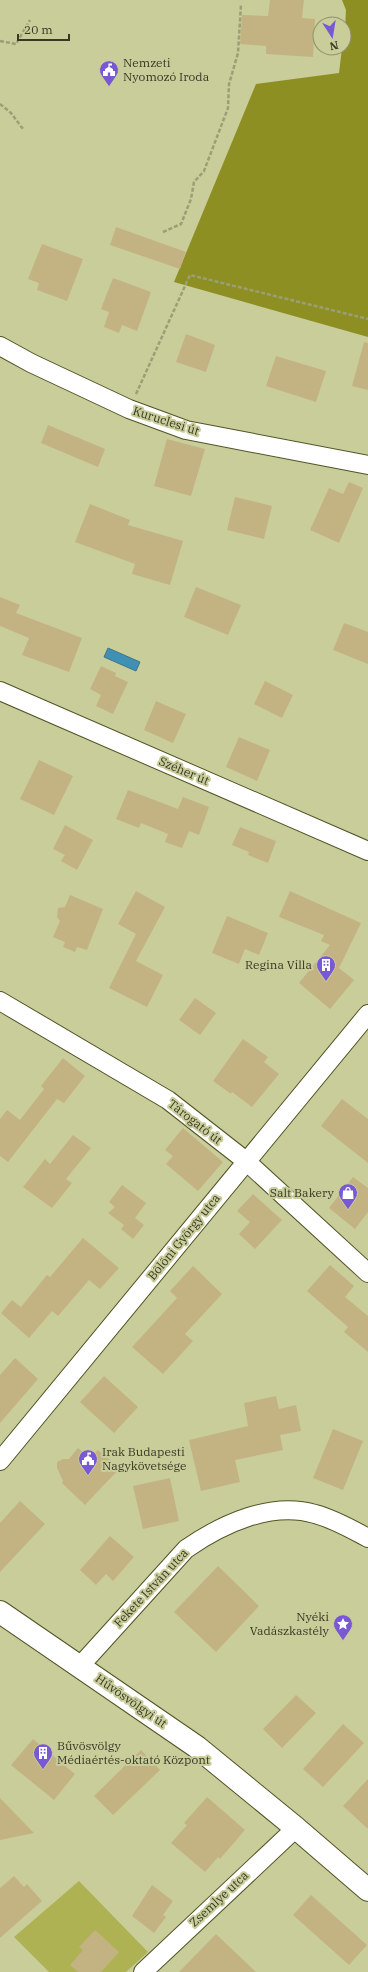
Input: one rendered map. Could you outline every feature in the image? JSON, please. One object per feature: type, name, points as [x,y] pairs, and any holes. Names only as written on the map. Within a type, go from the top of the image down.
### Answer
[{"type":"main road","name":"Hűvösvölgyi út","points":[[0,1612],[197,1747],[296,1828],[368,1890]]},
{"type":"street","name":"Kuruclesi út","points":[[0,346],[31,363],[129,409],[186,430],[368,465]]},
{"type":"street","name":"Széher út","points":[[0,691],[368,851]]},
{"type":"street","name":"Tárogató út","points":[[0,1002],[168,1100],[246,1161],[368,1273]]},
{"type":"street","name":"Bölöni György utca","points":[[0,1461],[368,1014]]},
{"type":"street","name":"Fekete István utca","points":[[80,1666],[186,1549],[203,1537],[226,1525],[252,1516],[271,1512],[292,1511],[314,1514],[336,1521],[368,1538]]},
{"type":"street","name":"Zsemlye utca","points":[[142,1972],[296,1828]]},
{"type":"path","points":[[164,232],[181,224],[191,199],[194,182],[204,170],[228,108],[229,84],[238,53],[241,4]]},
{"type":"path","points":[[0,41],[16,44],[30,20]]},
{"type":"path","points":[[0,104],[11,113],[23,129]]},
{"type":"path","points":[[129,409],[190,275],[368,319]]},
{"type":"shaded area","points":[[342,0],[368,0],[368,337],[174,282],[256,84],[339,73],[341,56],[352,56],[352,16],[346,16],[346,10]]},
{"type":"shaded area","points":[[79,1881],[148,1952],[126,1972],[49,1972],[14,1937]]},
{"type":"water","points":[[108,648],[140,662],[136,671],[104,657]]},
{"type":"building","points":[[270,0],[304,0],[302,18],[312,19],[313,57],[266,54],[266,46],[240,44],[242,15],[268,16]]},
{"type":"building","points":[[116,227],[186,252],[180,269],[110,245]]},
{"type":"building","points":[[42,244],[83,259],[67,301],[37,290],[39,283],[28,279]]},
{"type":"building","points":[[113,278],[151,292],[137,331],[122,325],[119,333],[104,327],[109,312],[101,309]]},
{"type":"building","points":[[186,334],[215,345],[206,372],[176,362]]},
{"type":"building","points":[[364,342],[368,343],[368,390],[352,386]]},
{"type":"building","points":[[276,356],[326,371],[316,402],[266,386]]},
{"type":"building","points":[[48,425],[105,449],[98,467],[41,443]]},
{"type":"building","points":[[167,439],[205,449],[191,496],[154,486]]},
{"type":"building","points":[[349,482],[363,488],[339,543],[310,530],[329,488],[343,494]]},
{"type":"building","points":[[235,497],[272,506],[264,539],[227,530]]},
{"type":"building","points":[[90,504],[130,520],[128,525],[183,541],[170,585],[132,574],[135,564],[75,542]]},
{"type":"building","points":[[196,587],[241,605],[228,635],[184,617]]},
{"type":"building","points":[[0,597],[20,605],[16,613],[82,638],[69,672],[22,655],[29,638],[0,626]]},
{"type":"building","points":[[344,623],[368,632],[368,664],[333,650]]},
{"type":"building","points":[[101,666],[116,673],[115,676],[128,682],[113,714],[96,706],[101,695],[90,689]]},
{"type":"building","points":[[265,681],[293,695],[282,718],[254,704]]},
{"type":"building","points":[[156,701],[186,714],[173,743],[144,730]]},
{"type":"building","points":[[239,737],[270,750],[257,781],[226,767]]},
{"type":"building","points":[[39,760],[73,776],[54,815],[20,799]]},
{"type":"building","points":[[128,790],[178,809],[183,797],[209,807],[199,835],[189,831],[182,848],[165,842],[168,834],[141,823],[139,828],[116,819]]},
{"type":"building","points":[[65,825],[93,840],[77,870],[61,861],[65,855],[53,849]]},
{"type":"building","points":[[240,827],[276,841],[268,863],[248,855],[249,852],[232,845]]},
{"type":"building","points":[[136,891],[165,907],[136,961],[163,975],[147,1007],[109,988],[136,934],[118,924]]},
{"type":"building","points":[[290,891],[361,923],[339,968],[354,980],[330,1009],[299,983],[330,945],[321,941],[324,935],[279,917]]},
{"type":"building","points":[[70,895],[103,909],[87,950],[77,947],[75,952],[63,947],[65,942],[53,937],[60,921],[57,917],[58,908],[65,907]]},
{"type":"building","points":[[227,916],[268,933],[259,955],[245,949],[239,964],[212,953]]},
{"type":"building","points":[[195,998],[216,1013],[200,1035],[179,1020]]},
{"type":"building","points":[[243,1039],[268,1057],[264,1062],[279,1074],[252,1107],[232,1092],[231,1094],[213,1081]]},
{"type":"building","points":[[63,1058],[85,1076],[64,1103],[57,1099],[8,1162],[0,1156],[0,1119],[7,1110],[20,1120],[44,1089],[41,1086]]},
{"type":"building","points":[[342,1099],[368,1119],[368,1163],[321,1126]]},
{"type":"building","points":[[183,1128],[223,1162],[198,1191],[166,1164],[173,1156],[165,1150]]},
{"type":"building","points":[[73,1135],[91,1148],[66,1179],[72,1183],[52,1208],[23,1187],[45,1159],[50,1164]]},
{"type":"building","points":[[353,1177],[368,1188],[368,1212],[355,1229],[329,1208]]},
{"type":"building","points":[[122,1185],[146,1203],[135,1218],[144,1225],[133,1239],[121,1229],[124,1225],[108,1213],[115,1207],[109,1202]]},
{"type":"building","points":[[253,1194],[282,1220],[255,1249],[239,1234],[250,1222],[237,1211]]},
{"type":"building","points":[[83,1238],[119,1268],[100,1289],[89,1280],[58,1316],[52,1311],[29,1338],[1,1313],[12,1300],[21,1307],[47,1275],[50,1277]]},
{"type":"building","points":[[330,1265],[354,1286],[345,1297],[368,1316],[368,1352],[344,1332],[348,1327],[307,1291]]},
{"type":"building","points":[[193,1266],[222,1294],[185,1334],[193,1341],[163,1374],[132,1347],[177,1298],[170,1291]]},
{"type":"building","points":[[15,1358],[38,1379],[0,1423],[0,1375]]},
{"type":"building","points":[[104,1376],[138,1407],[114,1433],[80,1402]]},
{"type":"building","points":[[276,1396],[279,1409],[296,1405],[301,1431],[280,1435],[283,1450],[235,1460],[240,1482],[201,1491],[189,1440],[248,1426],[244,1403]]},
{"type":"building","points":[[333,1429],[363,1441],[343,1490],[313,1478]]},
{"type":"building","name":"Irak Budapesti Nagykövetsége","points":[[78,1448],[90,1458],[98,1450],[120,1468],[85,1505],[62,1483],[63,1481],[57,1468],[57,1462],[63,1459],[69,1459]]},
{"type":"building","points":[[170,1478],[179,1521],[143,1529],[133,1486]]},
{"type":"building","points":[[20,1501],[45,1524],[0,1572],[0,1523]]},
{"type":"building","points":[[110,1536],[134,1557],[113,1581],[106,1574],[96,1585],[80,1570]]},
{"type":"building","points":[[218,1566],[259,1606],[216,1652],[174,1612]]},
{"type":"building","points":[[296,1695],[316,1713],[282,1748],[263,1729]]},
{"type":"building","points":[[343,1724],[364,1743],[323,1787],[303,1769]]},
{"type":"building","name":"Bűvösvölgy Médiaértés-oktató Központ","points":[[33,1739],[75,1774],[54,1800],[11,1765]]},
{"type":"building","points":[[141,1750],[160,1770],[113,1815],[94,1796]]},
{"type":"building","points":[[368,1779],[368,1829],[343,1806]]},
{"type":"building","points":[[207,1797],[245,1830],[220,1859],[218,1857],[205,1872],[171,1843],[187,1825],[184,1823]]},
{"type":"building","points":[[0,1798],[34,1833],[0,1840]]},
{"type":"building","points":[[14,1876],[24,1887],[27,1884],[42,1901],[0,1938],[0,1888]]},
{"type":"building","points":[[152,1885],[173,1901],[163,1915],[166,1917],[154,1933],[132,1916]]},
{"type":"building","points":[[311,1895],[367,1945],[349,1965],[293,1915]]},
{"type":"building","points":[[95,1930],[119,1952],[101,1972],[78,1972],[70,1965],[83,1950],[79,1947]]},
{"type":"building","points":[[216,1934],[256,1972],[179,1972]]},
{"type":"place","name":"Nemzeti Nyomozó Iroda","points":[[109,87]]},
{"type":"place","name":"Regina Villa","points":[[326,982]]},
{"type":"place","name":"Salt Bakery","points":[[348,1210]]},
{"type":"place","name":"Irak Budapesti Nagykövetsége","points":[[88,1476]]},
{"type":"place","name":"Nyéki Vadászkastély","points":[[343,1641]]},
{"type":"place","name":"Bűvösvölgy Médiaértés-oktató Központ","points":[[43,1770]]}]
